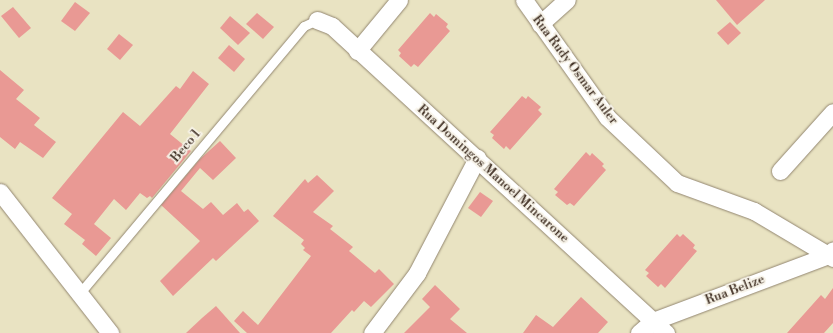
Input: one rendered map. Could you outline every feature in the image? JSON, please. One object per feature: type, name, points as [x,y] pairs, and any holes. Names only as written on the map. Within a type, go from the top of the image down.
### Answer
[{"type":"street","points":[[357,51],[398,0]]},
{"type":"street","name":"Rua Rudy Osmar Auler","points":[[524,0],[607,117],[677,183],[754,211],[832,254]]},
{"type":"street","points":[[540,24],[567,0]]},
{"type":"street","name":"Rua Domingos Manoel Mincarone","points":[[317,20],[332,26],[357,51],[477,158],[666,333]]},
{"type":"street","points":[[780,172],[833,112]]},
{"type":"street","points":[[372,333],[416,273],[477,158]]},
{"type":"street","points":[[0,192],[110,333]]},
{"type":"street","name":"Rua Belize","points":[[639,333],[653,321],[832,254]]},
{"type":"lane","name":"Beco 1","points":[[79,294],[304,26],[317,20]]},
{"type":"building","points":[[716,0],[765,0],[737,25]]},
{"type":"building","points":[[75,2],[90,13],[75,31],[61,21]]},
{"type":"building","points":[[13,7],[31,28],[19,38],[1,16]]},
{"type":"building","points":[[257,13],[274,27],[263,39],[246,24]]},
{"type":"building","points":[[430,13],[434,17],[436,14],[448,24],[446,27],[450,31],[418,67],[414,64],[411,67],[399,56],[401,53],[398,50]]},
{"type":"building","points":[[230,16],[250,33],[238,45],[220,28]]},
{"type":"building","points":[[730,22],[741,33],[728,45],[717,33]]},
{"type":"building","points":[[119,34],[133,45],[120,60],[107,49]]},
{"type":"building","points":[[229,45],[245,59],[234,72],[218,58]]},
{"type":"building","points":[[0,70],[24,90],[16,99],[40,118],[34,125],[56,142],[43,158],[20,142],[15,149],[0,137]]},
{"type":"building","points":[[193,71],[209,84],[170,134],[191,151],[152,198],[150,196],[147,198],[140,193],[126,210],[114,199],[94,224],[111,238],[96,256],[82,244],[85,240],[64,224],[72,214],[52,198],[123,112],[140,126],[176,86],[180,89]]},
{"type":"building","points":[[522,96],[526,99],[528,96],[541,107],[538,110],[542,114],[510,150],[506,146],[504,149],[492,138],[494,135],[490,132]]},
{"type":"building","points":[[220,141],[236,158],[213,180],[200,168],[181,191],[203,209],[211,202],[223,215],[237,203],[244,212],[248,209],[259,221],[216,261],[213,258],[173,296],[160,281],[200,241],[161,205],[200,159]]},
{"type":"building","points":[[586,152],[590,156],[592,153],[604,164],[602,166],[606,170],[574,206],[570,203],[567,205],[555,195],[558,192],[554,189]]},
{"type":"building","points":[[317,175],[334,191],[313,212],[333,226],[330,229],[353,247],[349,251],[375,273],[379,269],[394,284],[371,307],[364,301],[354,312],[352,310],[331,333],[247,333],[234,321],[243,311],[258,325],[311,256],[303,250],[305,248],[301,244],[304,240],[273,216],[305,179],[308,183]]},
{"type":"building","points":[[480,192],[493,201],[481,217],[468,208]]},
{"type":"building","points":[[677,234],[680,237],[683,234],[695,245],[693,248],[697,251],[665,288],[661,284],[658,287],[646,276],[649,273],[645,270]]},
{"type":"building","points":[[435,285],[460,309],[450,319],[467,333],[404,333],[430,307],[422,299]]},
{"type":"building","points":[[833,288],[833,323],[824,333],[787,333],[821,295],[825,299]]},
{"type":"building","points":[[581,297],[608,322],[598,333],[523,333],[536,315],[553,327]]},
{"type":"building","points":[[216,306],[240,333],[186,333],[202,318]]}]
